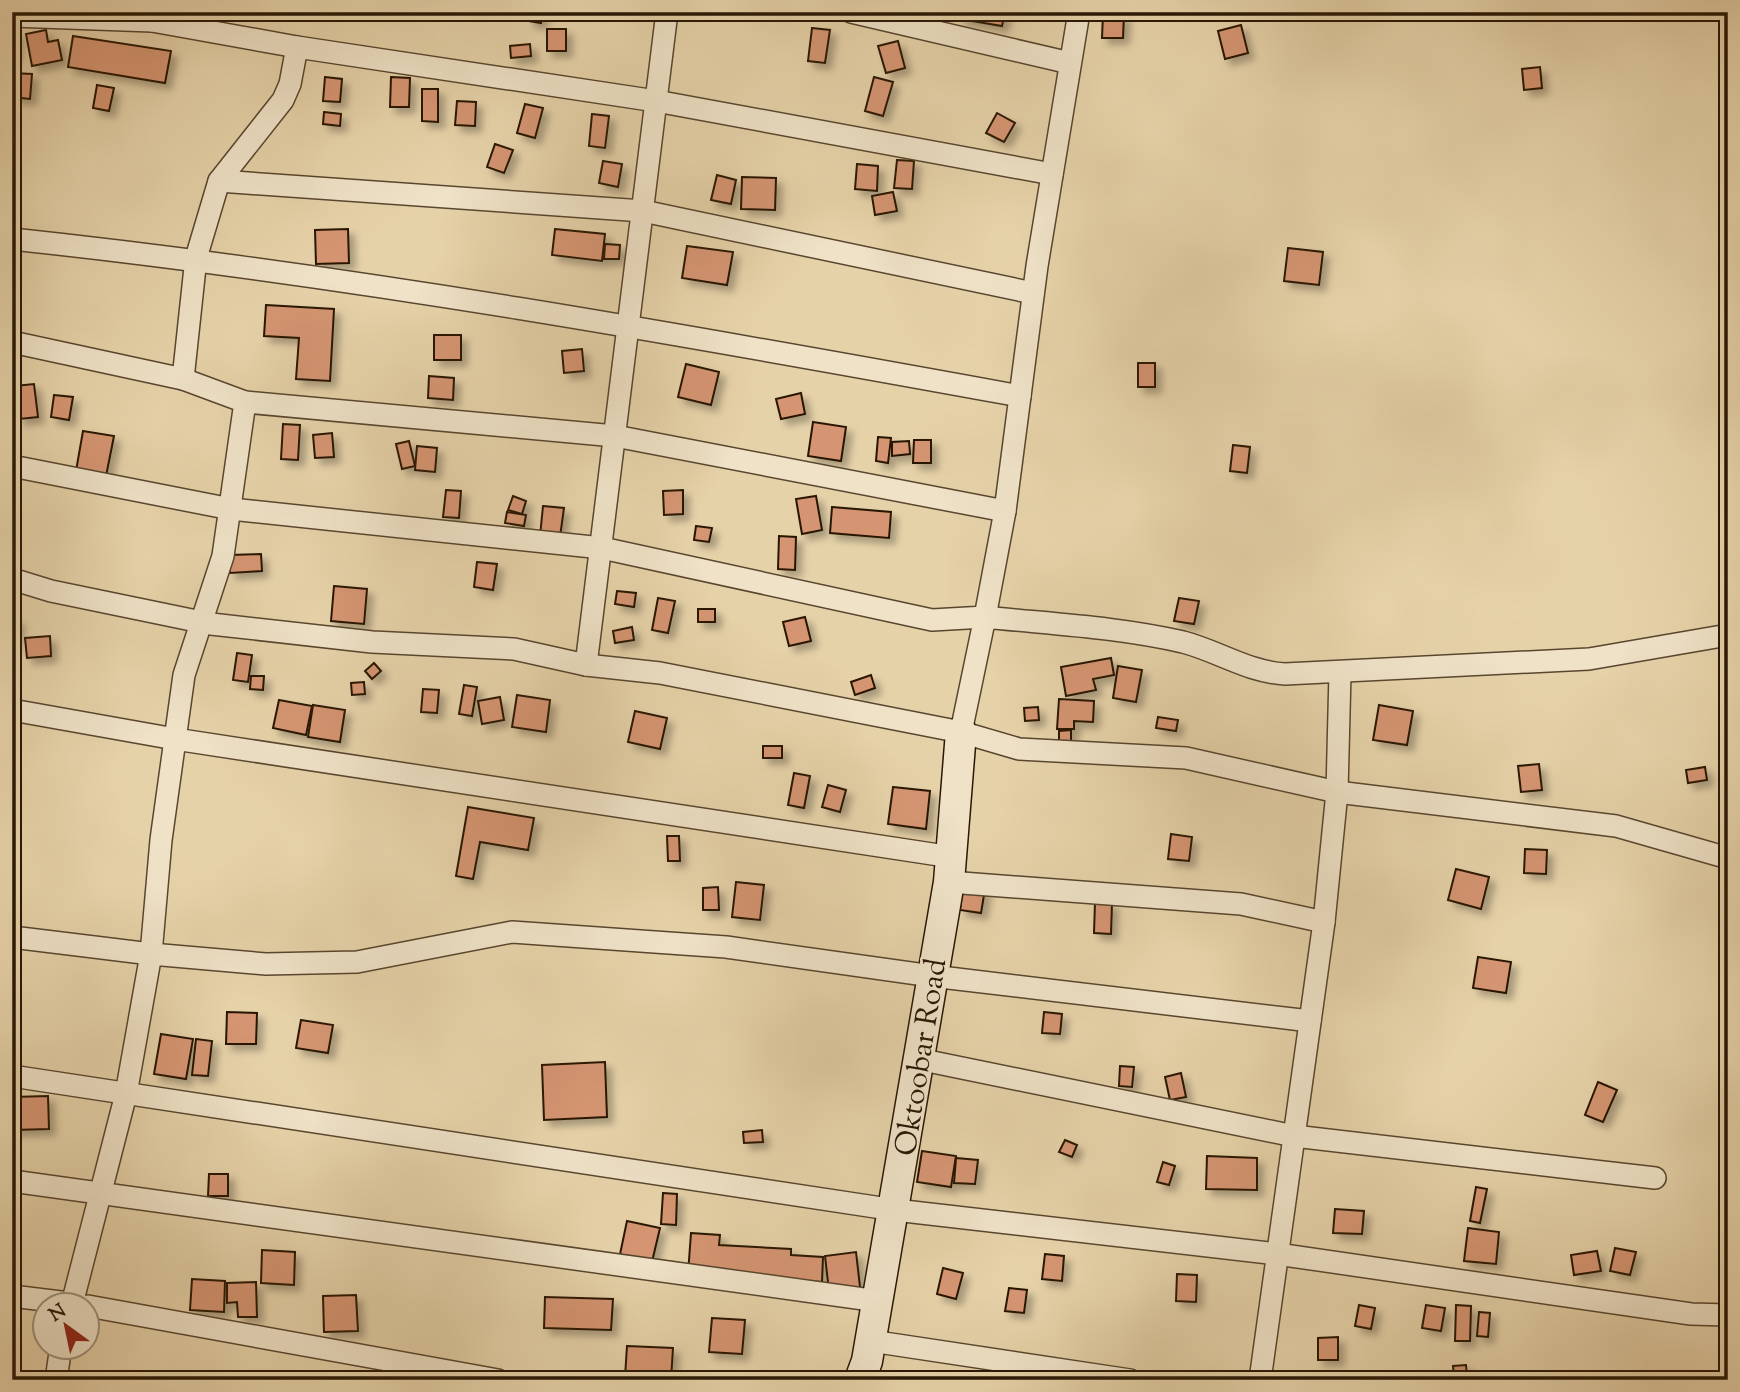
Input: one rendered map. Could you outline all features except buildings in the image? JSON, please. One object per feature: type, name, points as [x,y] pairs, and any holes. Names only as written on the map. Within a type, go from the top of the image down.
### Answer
[{"type":"street","points":[[586,665],[667,12]]},
{"type":"street","points":[[851,12],[1070,63]]},
{"type":"street","points":[[961,732],[1005,511],[1033,293],[1079,12]]},
{"type":"street","points":[[12,16],[157,16],[298,47],[656,102],[1052,174]]},
{"type":"street","points":[[183,379],[197,258],[219,181],[283,100],[290,84],[298,47]]},
{"type":"street","points":[[219,181],[643,211],[1033,293]]},
{"type":"street","points":[[12,239],[197,258],[629,324],[1020,396]]},
{"type":"street","points":[[12,342],[183,379],[245,402],[615,436],[1005,511]]},
{"type":"street","points":[[80,1290],[125,1094],[151,954],[184,675],[223,556],[245,402]]},
{"type":"street","points":[[12,466],[231,509],[602,548],[932,620],[985,617],[1097,629],[1184,643],[1264,673],[1340,673],[1588,659],[1728,635]]},
{"type":"street","points":[[12,579],[51,591],[201,622],[372,642],[514,649],[586,665],[660,673],[961,732],[1019,749],[1186,758],[1337,792],[1616,825],[1728,858]]},
{"type":"street","points":[[1260,1380],[1324,922],[1337,792],[1340,673]]},
{"type":"street","points":[[12,710],[951,869],[1241,904],[1324,922]]},
{"type":"street","name":"Oktoobar Road","points":[[866,1365],[895,1210],[951,869],[961,732]]},
{"type":"street","points":[[12,937],[151,954],[266,964],[358,962],[512,932],[726,947],[932,976],[1310,1021]]},
{"type":"street","points":[[918,1059],[1294,1136],[1655,1178]]},
{"type":"street","points":[[12,1076],[895,1210],[1277,1255],[1691,1314],[1728,1315]]},
{"type":"street","points":[[12,1181],[878,1301]]},
{"type":"street","points":[[12,1296],[32,1299]]},
{"type":"street","points":[[102,1309],[498,1380]]},
{"type":"street","points":[[56,1380],[59,1360]]},
{"type":"street","points":[[866,1365],[1130,1380]]}]
